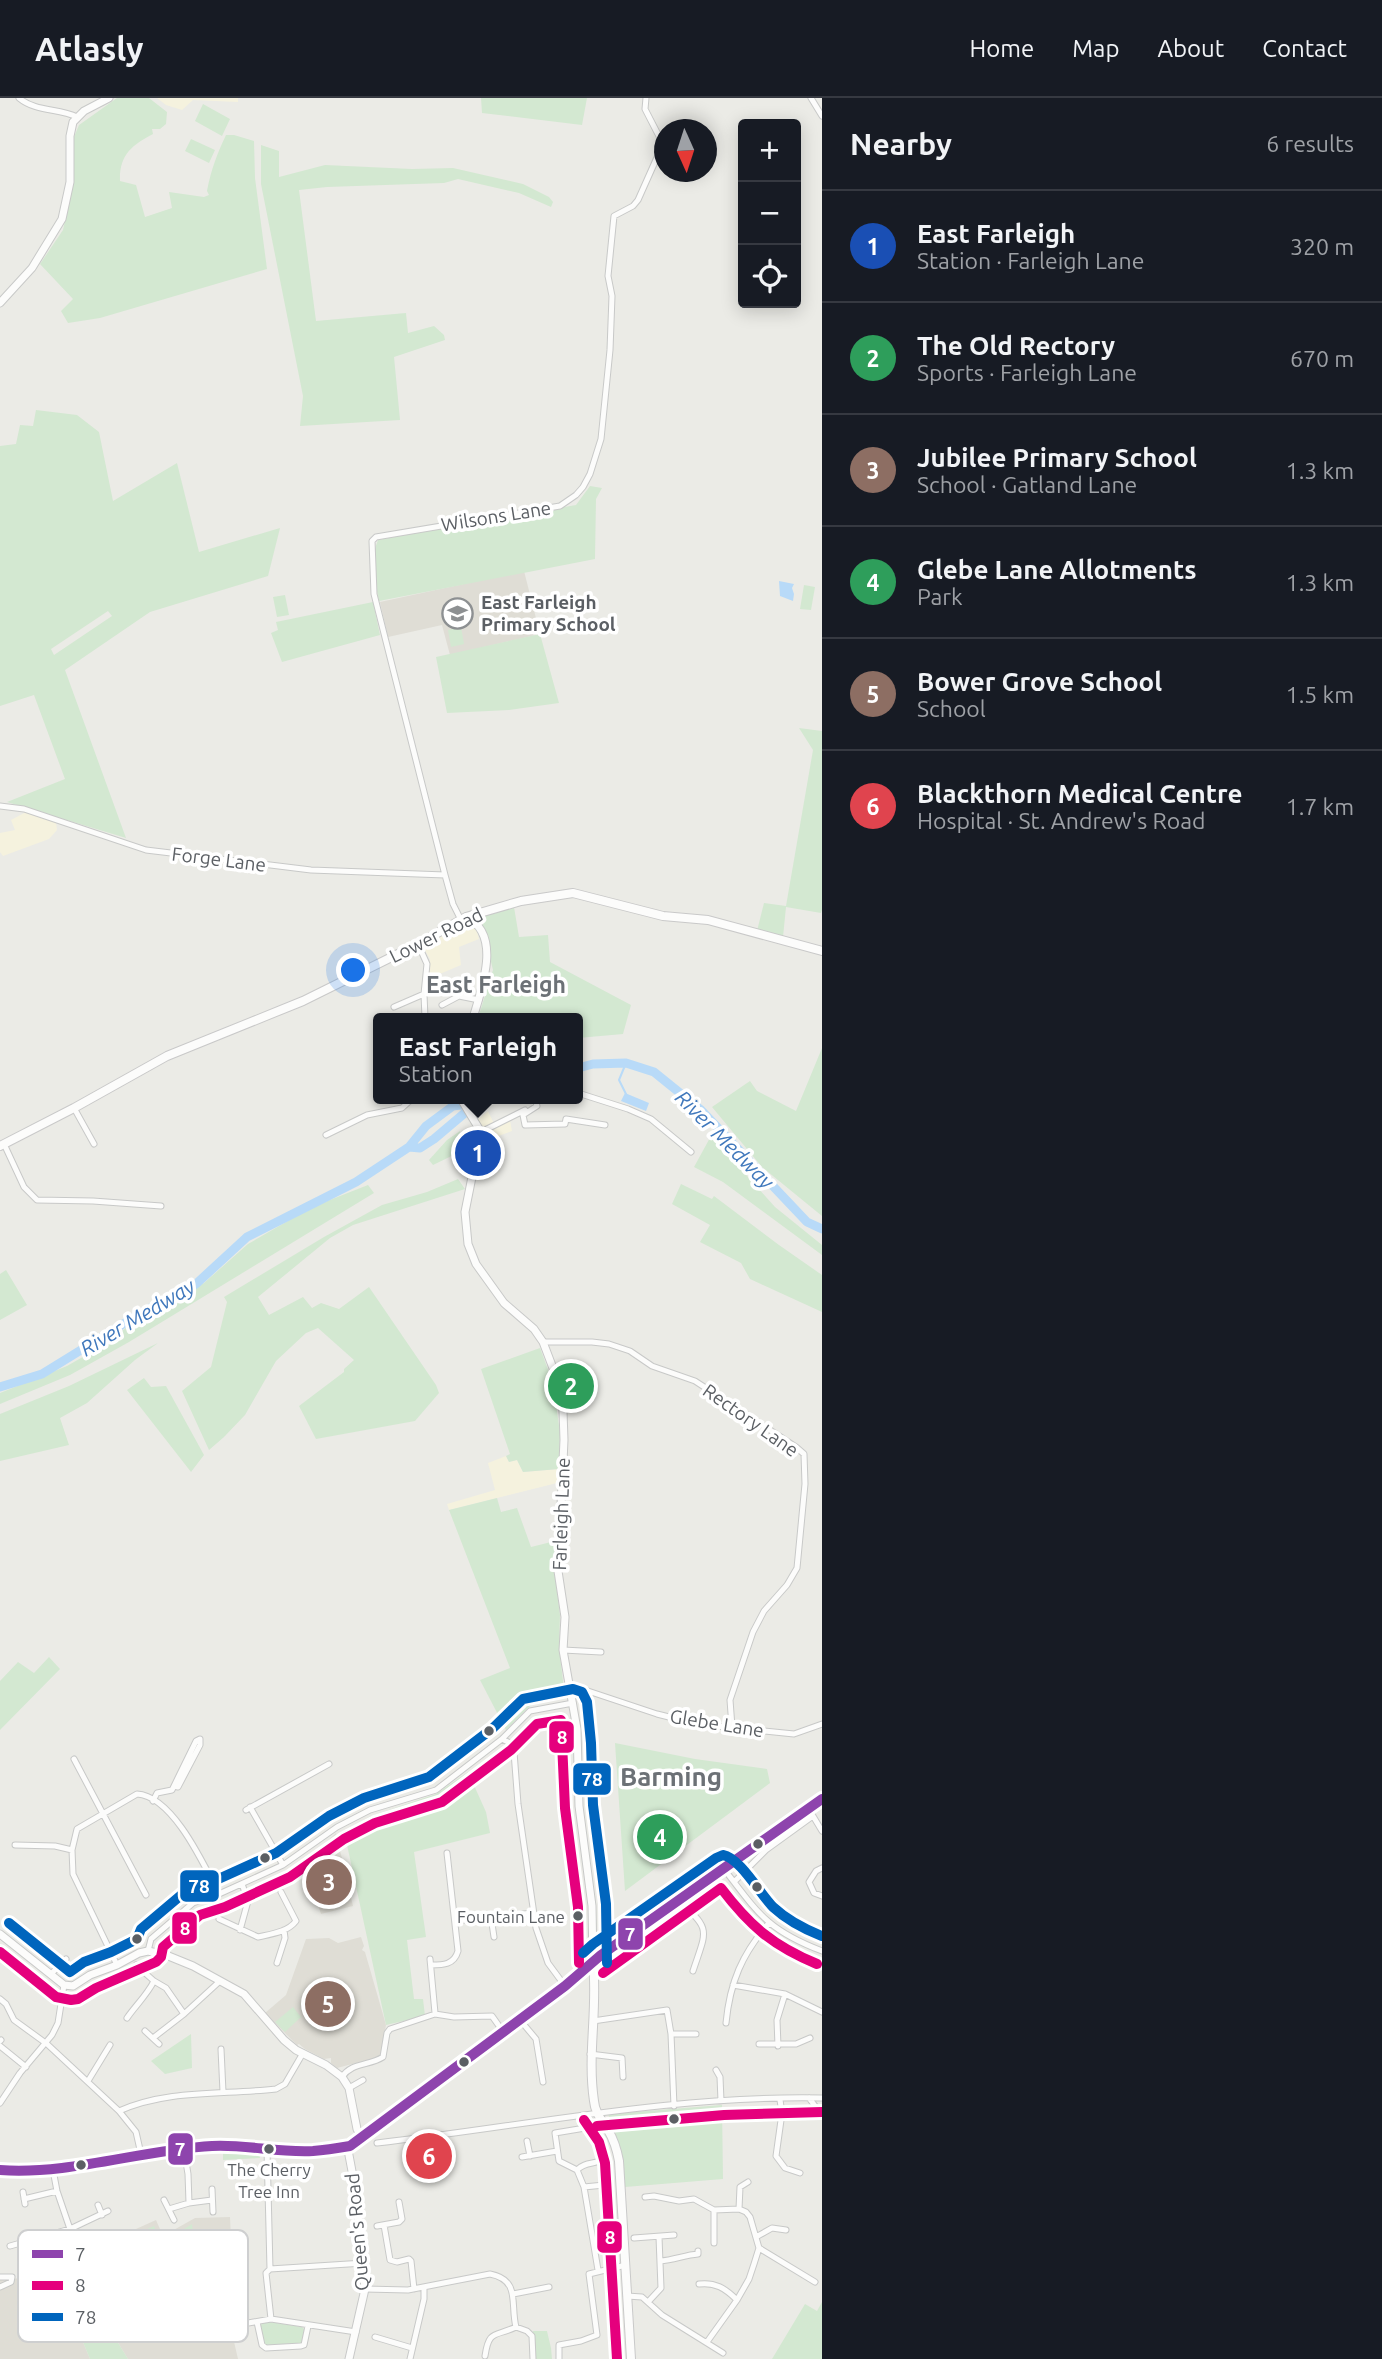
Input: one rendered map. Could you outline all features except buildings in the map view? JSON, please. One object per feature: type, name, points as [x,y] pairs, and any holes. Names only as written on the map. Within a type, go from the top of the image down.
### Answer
[{"type":"main road","name":"Lower Road","points":[[2,1145],[167,1056],[303,1001],[464,918],[522,901],[573,893],[663,916],[708,920],[822,951]]},
{"type":"main road","points":[[0,2170],[53,2170],[141,2154],[225,2146],[312,2151],[350,2146],[677,1900],[822,1799]]},
{"type":"main road","points":[[593,1963],[596,1991],[590,2054],[596,2112],[612,2136],[619,2161],[631,2359]]},
{"type":"street","points":[[19,98],[35,108],[67,112],[77,117]]},
{"type":"street","points":[[0,303],[32,268],[62,219],[70,182],[70,136],[73,122],[84,111],[109,98]]},
{"type":"street","name":"Wilsons Lane","points":[[445,875],[374,594],[372,541],[376,537],[416,529],[561,506],[583,487],[601,439],[608,387],[612,296],[608,276],[614,216],[633,206],[638,200],[663,144],[645,108],[646,98]]},
{"type":"street","points":[[811,98],[822,116]]},
{"type":"street","name":"Forge Lane","points":[[0,806],[24,809],[146,850],[311,870],[445,875]]},
{"type":"street","points":[[445,875],[453,904],[464,918],[478,926],[485,941],[488,966],[475,1013]]},
{"type":"street","points":[[478,926],[482,912]]},
{"type":"street","points":[[418,944],[427,964],[425,1013]]},
{"type":"street","points":[[394,1007],[424,994]]},
{"type":"street","points":[[400,996],[403,1002]]},
{"type":"street","points":[[445,1001],[459,996],[479,1000]]},
{"type":"street","points":[[583,1095],[651,1119],[691,1152]]},
{"type":"street","points":[[326,1135],[367,1115],[402,1108],[406,1104]]},
{"type":"street","points":[[464,1104],[481,1132],[514,1117],[533,1104]]},
{"type":"street","points":[[537,1104],[525,1112],[525,1125],[565,1125],[566,1119],[605,1125]]},
{"type":"street","points":[[74,1108],[94,1144]]},
{"type":"street","name":"Farleigh Lane","points":[[481,1132],[466,1212],[468,1244],[476,1264],[504,1303],[534,1329],[543,1342],[558,1385],[564,1425],[558,1571],[565,1617],[563,1650],[578,1743],[579,1806],[592,1906],[593,1963]]},
{"type":"street","points":[[2,1145],[24,1187],[37,1200],[161,1206]]},
{"type":"street","name":"Rectory Lane","points":[[543,1342],[592,1342],[630,1351],[652,1366],[695,1381],[804,1454],[805,1483],[797,1568],[787,1585],[764,1611],[753,1632],[730,1700],[732,1727]]},
{"type":"street","points":[[563,1650],[600,1652]]},
{"type":"street","name":"Glebe Lane","points":[[571,1690],[585,1690],[697,1724],[794,1734],[822,1724]]},
{"type":"street","points":[[148,1951],[151,1938],[193,1903],[283,1865],[337,1827],[370,1810],[436,1790],[502,1739],[530,1711],[573,1703]]},
{"type":"street","points":[[502,1739],[510,1743],[514,1752],[518,1804],[536,1928],[548,1963],[565,1986]]},
{"type":"street","points":[[74,1759],[145,1895]]},
{"type":"street","points":[[283,1865],[248,1808],[321,1765],[329,1764]]},
{"type":"street","points":[[153,1801],[157,1793],[172,1790],[186,1768]]},
{"type":"street","points":[[117,1965],[73,1874],[72,1850],[77,1829],[137,1794],[146,1795],[178,1821],[219,1894]]},
{"type":"street","points":[[734,1882],[766,1850],[813,1816],[822,1831]]},
{"type":"street","points":[[15,1845],[55,1846],[72,1850]]},
{"type":"street","points":[[424,2007],[434,2009],[431,1962],[448,1964],[458,1951],[446,1853]]},
{"type":"street","points":[[822,1868],[816,1871],[809,1882],[814,1893],[822,1896]]},
{"type":"street","points":[[724,1869],[756,1911],[769,1923],[790,1938],[822,1951]]},
{"type":"street","points":[[240,1930],[248,1901],[242,1884]]},
{"type":"street","points":[[219,1919],[258,1937],[284,1930],[296,1921],[281,1892]]},
{"type":"street","points":[[677,1900],[696,1915],[706,1936],[693,1962],[693,1971]]},
{"type":"street","points":[[455,1921],[533,1913]]},
{"type":"street","points":[[491,1917],[494,1937]]},
{"type":"street","points":[[726,2023],[728,2003],[741,1959],[769,1923]]},
{"type":"street","points":[[276,1963],[285,1938],[284,1930]]},
{"type":"street","points":[[1,1937],[64,1985],[73,1986],[90,1975],[148,1951],[193,1966],[244,1994],[273,2029],[296,2050],[326,2065],[342,2077],[349,2088],[357,2129],[362,2138]]},
{"type":"street","points":[[51,1974],[62,1968],[66,1959]]},
{"type":"street","points":[[136,1965],[166,1988],[184,2014]]},
{"type":"street","points":[[127,2018],[154,1981]]},
{"type":"street","points":[[153,2038],[220,1981]]},
{"type":"street","points":[[733,1984],[785,1994],[822,2011]]},
{"type":"street","points":[[0,2103],[47,2044],[58,2023],[64,1985]]},
{"type":"street","points":[[778,2046],[778,2020],[785,1994]]},
{"type":"street","points":[[0,1999],[6,2004],[13,2020],[47,2044],[119,2111],[136,2132],[141,2154]]},
{"type":"street","points":[[593,2021],[667,2010],[671,2034],[674,2106]]},
{"type":"street","points":[[342,2077],[352,2067],[383,2057],[390,2029],[435,2014],[454,2017],[492,2016],[505,2032]]},
{"type":"street","points":[[520,2020],[536,2039],[543,2082]]},
{"type":"street","points":[[145,2031],[159,2044]]},
{"type":"street","points":[[671,2034],[696,2034]]},
{"type":"street","points":[[759,2045],[796,2044],[810,2038]]},
{"type":"street","points":[[0,2043],[26,2067]]},
{"type":"street","points":[[88,2081],[110,2045]]},
{"type":"street","points":[[221,2049],[223,2092]]},
{"type":"street","points":[[119,2111],[140,2101],[282,2087],[303,2053]]},
{"type":"street","points":[[590,2054],[622,2058],[623,2077]]},
{"type":"street","points":[[716,2070],[720,2077],[721,2101]]},
{"type":"street","points":[[349,2088],[363,2080]]},
{"type":"street","points":[[809,2098],[822,2115]]},
{"type":"street","points":[[377,2143],[596,2112],[721,2101],[822,2098]]},
{"type":"street","points":[[780,2100],[782,2113],[776,2156],[785,2168],[800,2173]]},
{"type":"street","points":[[578,2170],[584,2164],[602,2161],[607,2156],[596,2131],[585,2128],[555,2133],[559,2161],[578,2170],[584,2187],[598,2270]]},
{"type":"street","points":[[527,2141],[530,2156]]},
{"type":"street","name":"Queen's Road","points":[[349,2359],[365,2289],[364,2263],[348,2150],[350,2146]]},
{"type":"street","points":[[267,2149],[270,2269],[266,2273],[271,2319]]},
{"type":"street","points":[[184,2150],[189,2203]]},
{"type":"street","points":[[522,2157],[557,2151]]},
{"type":"street","points":[[53,2170],[70,2229]]},
{"type":"street","points":[[739,2209],[740,2187],[748,2182]]},
{"type":"street","points":[[584,2187],[604,2185]]},
{"type":"street","points":[[212,2189],[214,2212]]},
{"type":"street","points":[[24,2198],[57,2191]]},
{"type":"street","points":[[645,2197],[679,2201],[694,2199],[714,2210],[739,2209],[750,2217],[759,2248],[749,2279],[707,2342]]},
{"type":"street","points":[[164,2200],[174,2220]]},
{"type":"street","points":[[169,2209],[212,2200]]},
{"type":"street","points":[[398,2203],[402,2219],[380,2226],[390,2260],[411,2261],[414,2289]]},
{"type":"street","points":[[97,2205],[102,2215]]},
{"type":"street","points":[[714,2210],[714,2243]]},
{"type":"street","points":[[66,2230],[108,2211]]},
{"type":"street","points":[[757,2237],[772,2228],[786,2230]]},
{"type":"street","points":[[634,2238],[674,2235]]},
{"type":"street","points":[[648,2302],[661,2288],[659,2236]]},
{"type":"street","points":[[9,2246],[18,2243]]},
{"type":"street","points":[[759,2248],[815,2282]]},
{"type":"street","points":[[660,2261],[698,2254],[698,2250]]},
{"type":"street","points":[[270,2269],[364,2263]]},
{"type":"street","points":[[559,2359],[559,2345],[597,2335],[589,2274],[626,2266]]},
{"type":"street","points":[[365,2289],[414,2289],[490,2274],[506,2281],[513,2294],[516,2327]]},
{"type":"street","points":[[0,2277],[12,2277],[11,2282],[0,2287]]},
{"type":"street","points":[[699,2284],[711,2283],[727,2290],[737,2300]]},
{"type":"street","points":[[410,2359],[424,2299],[424,2287]]},
{"type":"street","points":[[513,2294],[549,2287]]},
{"type":"street","points":[[627,2296],[639,2296],[662,2315],[723,2353]]},
{"type":"street","points":[[248,2323],[271,2319],[356,2332]]},
{"type":"street","points":[[257,2322],[262,2345],[266,2348],[302,2346],[308,2326]]},
{"type":"street","points":[[485,2356],[489,2339],[494,2333],[516,2327],[532,2336],[533,2359]]},
{"type":"street","points":[[375,2337],[412,2348]]},
{"type":"shaded area","points":[[157,98],[238,98],[238,102],[193,100],[182,110],[166,105]]},
{"type":"shaded area","name":"East Farleigh Primary School","points":[[524,571],[540,634],[450,655],[442,625],[388,637],[380,602]]},
{"type":"shaded area","points":[[26,812],[56,822],[57,830],[49,839],[3,856],[0,852],[0,833],[15,830],[11,820]]},
{"type":"shaded area","points":[[468,919],[476,928],[479,939],[459,947],[461,965],[428,979],[430,959],[423,947]]},
{"type":"shaded area","points":[[488,1111],[495,1126],[510,1120],[512,1131],[491,1139],[488,1132],[476,1121]]},
{"type":"shaded area","points":[[506,1456],[509,1462],[517,1460],[523,1472],[559,1469],[557,1483],[449,1510],[447,1504],[495,1490],[488,1463]]},
{"type":"shaded area","points":[[336,1833],[353,1906],[321,1914],[303,1859]]},
{"type":"shaded area","points":[[361,1937],[364,1946],[362,1950],[365,1952],[386,2025],[381,2054],[379,2057],[337,2068],[331,2063],[331,2058],[324,2059],[297,2045],[265,2013],[286,1995],[306,1939],[329,1938],[338,1943]]},
{"type":"shaded area","points":[[230,2217],[231,2230],[174,2230],[195,2218]]},
{"type":"shaded area","points":[[156,2220],[160,2230],[134,2230]]},
{"type":"shaded area","points":[[18,2278],[18,2342],[83,2342],[90,2359],[0,2359],[0,2280]]},
{"type":"shaded area","points":[[118,2342],[234,2342],[238,2359],[128,2359]]},
{"type":"green space","points":[[117,98],[149,98],[167,112],[166,124],[160,129],[152,129],[153,134],[128,152],[120,172],[120,181],[136,185],[145,217],[172,208],[169,192],[204,197],[209,195],[207,191],[210,176],[226,135],[254,141],[255,178],[267,269],[100,318],[68,323],[61,311],[73,299],[40,264],[63,230],[73,185],[74,137],[79,125]]},
{"type":"green space","points":[[481,98],[587,98],[582,125],[482,113]]},
{"type":"green space","points":[[203,104],[230,119],[222,136],[195,121]]},
{"type":"green space","points":[[191,139],[215,150],[209,163],[185,151]]},
{"type":"green space","points":[[261,145],[279,151],[279,177],[325,165],[453,168],[523,184],[549,197],[553,202],[551,207],[519,193],[458,179],[444,183],[299,190],[316,321],[406,313],[408,333],[434,326],[444,335],[445,340],[394,357],[400,420],[300,426],[303,396],[261,184]]},
{"type":"green space","points":[[36,410],[77,415],[99,432],[113,501],[177,463],[199,552],[280,528],[268,576],[150,612],[65,670],[126,838],[7,802],[65,779],[34,695],[0,706],[0,446],[16,444],[20,425],[33,426]],"holes":[[[108,611],[112,616],[54,655],[51,649]]]},
{"type":"green space","points":[[590,486],[602,488],[596,499],[595,559],[379,601],[374,562],[378,540],[576,505]]},
{"type":"green space","points":[[804,585],[815,587],[811,610],[800,609]]},
{"type":"green space","points":[[285,595],[289,615],[277,617],[273,597]]},
{"type":"green space","points":[[373,602],[380,635],[282,662],[271,633],[278,630],[276,622]]},
{"type":"green space","points":[[461,627],[464,644],[451,647],[448,630]]},
{"type":"green space","points":[[540,634],[559,703],[509,710],[447,713],[436,657]]},
{"type":"green space","points":[[799,728],[822,731],[822,910],[821,913],[786,907],[783,937],[757,931],[764,903],[786,906],[813,750]]},
{"type":"green space","points":[[514,907],[519,937],[548,935],[550,962],[631,1005],[623,1034],[583,1038],[583,1013],[480,1013],[493,970],[481,921],[483,916]]},
{"type":"green space","points":[[822,1048],[822,1216],[762,1167],[712,1107],[750,1081],[757,1091],[796,1111]]},
{"type":"green space","points":[[460,1131],[460,1143],[471,1143],[470,1147],[433,1165],[429,1160],[447,1140]]},
{"type":"green space","points":[[711,1136],[775,1207],[822,1245],[822,1255],[723,1182],[694,1167]]},
{"type":"green space","points":[[458,1179],[465,1189],[353,1225],[330,1238],[258,1297],[269,1315],[303,1297],[312,1308],[321,1303],[339,1309],[369,1287],[439,1393],[415,1421],[316,1439],[299,1406],[344,1372],[354,1360],[318,1328],[306,1333],[276,1361],[245,1415],[209,1450],[182,1391],[211,1367],[227,1302],[224,1297],[382,1205],[427,1192]]},
{"type":"green space","points":[[681,1184],[712,1199],[714,1196],[822,1275],[822,1312],[750,1279],[741,1263],[700,1242],[710,1225],[672,1204]]},
{"type":"green space","points":[[368,1185],[374,1193],[129,1342],[70,1375],[0,1404],[0,1393],[67,1366],[95,1350],[139,1316],[204,1283],[248,1244],[312,1207]]},
{"type":"green space","points":[[6,1270],[27,1305],[0,1320],[0,1274]]},
{"type":"green space","points":[[158,1343],[87,1403],[60,1418],[69,1445],[0,1461],[0,1414],[69,1386]]},
{"type":"green space","points":[[540,1348],[553,1383],[560,1433],[559,1469],[523,1472],[517,1460],[509,1462],[506,1456],[510,1454],[481,1369]]},
{"type":"green space","points":[[144,1378],[151,1387],[166,1386],[204,1455],[191,1472],[127,1390]]},
{"type":"green space","points":[[497,1498],[501,1512],[517,1508],[531,1547],[555,1541],[555,1575],[560,1615],[559,1648],[564,1689],[530,1706],[506,1730],[480,1680],[510,1668],[449,1510]]},
{"type":"green space","points":[[49,1657],[60,1669],[0,1730],[0,1681],[18,1662],[34,1673]]},
{"type":"green space","points":[[615,1743],[695,1759],[767,1769],[770,1783],[625,1891]]},
{"type":"green space","points":[[468,1772],[486,1812],[490,1833],[414,1852],[426,1937],[407,1940],[414,1999],[423,1999],[425,2016],[386,2025],[344,1831],[371,1816],[436,1794]]},
{"type":"green space","points":[[293,2007],[301,2017],[285,2032],[275,2022]]},
{"type":"green space","points":[[191,2034],[192,2068],[165,2074],[151,2061]]},
{"type":"green space","points":[[722,2105],[723,2179],[625,2187],[619,2144],[608,2114]]},
{"type":"green space","points":[[223,2148],[259,2152],[260,2158],[223,2160]]},
{"type":"green space","points":[[192,2224],[193,2230],[182,2230]]},
{"type":"green space","points":[[822,2302],[822,2359],[772,2359],[805,2304],[817,2311]]},
{"type":"green space","points":[[262,2323],[302,2327],[305,2330],[302,2343],[266,2345],[260,2327]]},
{"type":"green space","points":[[533,2331],[547,2331],[552,2359],[534,2359]]},
{"type":"green space","points":[[83,2342],[118,2342],[128,2359],[90,2359]]},
{"type":"water","points":[[779,581],[794,584],[793,601],[780,596]]},
{"type":"water","points":[[625,1093],[649,1103],[646,1111],[621,1101]]},
{"type":"waterway","points":[[626,1063],[619,1080],[626,1094]]},
{"type":"waterway","name":"River Medway","points":[[583,1067],[626,1063],[654,1072],[701,1110],[807,1222],[822,1229]]},
{"type":"waterway","name":"River Medway","points":[[0,1387],[42,1374],[141,1313],[196,1284],[247,1237],[356,1182],[409,1147],[426,1126],[453,1106],[468,1104]]},
{"type":"waterway","name":"River Medway","points":[[409,1147],[420,1148],[473,1106]]},
{"type":"transit line","name":"78","points":[[9,1923],[70,1972],[84,1962],[137,1939],[141,1929],[186,1891],[276,1853],[329,1816],[364,1798],[429,1777],[493,1728],[523,1699],[573,1689],[582,1692],[587,1702],[593,1805],[606,1904],[607,1963]]},
{"type":"transit line","name":"8","points":[[0,1952],[56,1997],[78,1999],[96,1988],[156,1962],[161,1957],[163,1947],[200,1915],[225,1907],[290,1877],[344,1839],[375,1823],[442,1802],[511,1750],[537,1724],[561,1720],[565,1808],[578,1907],[579,1963]]},
{"type":"transit line","name":"7","points":[[0,2170],[53,2169],[212,2146],[300,2151],[350,2146],[565,1986],[601,1955],[822,1799]]},
{"type":"transit line","name":"78","points":[[583,1953],[723,1855],[743,1869],[778,1912],[822,1936]]},
{"type":"transit line","name":"8","points":[[603,1973],[721,1888],[763,1934],[817,1964]]},
{"type":"transit line","name":"8","points":[[597,2126],[724,2115],[822,2112]]},
{"type":"transit line","name":"8","points":[[584,2120],[599,2142],[605,2163],[617,2359]]},
{"type":"place","name":"East Farleigh Primary School","points":[[458,613]]},
{"type":"place","name":"East Farleigh","points":[[478,1153]]},
{"type":"place","name":"The Old Rectory","points":[[571,1386]]},
{"type":"place","name":"Glebe Lane Allotments","points":[[660,1837]]},
{"type":"place","name":"Jubilee Primary School","points":[[329,1882]]},
{"type":"place","name":"Fountain Lane","points":[[578,1916]]},
{"type":"place","name":"Bower Grove School","points":[[328,2004]]},
{"type":"place","name":"The Cherry Tree Inn","points":[[269,2149]]},
{"type":"place","name":"Blackthorn Medical Centre","points":[[429,2156]]},
{"type":"district","name":"East Farleigh","points":[[496,984]]},
{"type":"district","name":"Barming","points":[[671,1776]]}]
